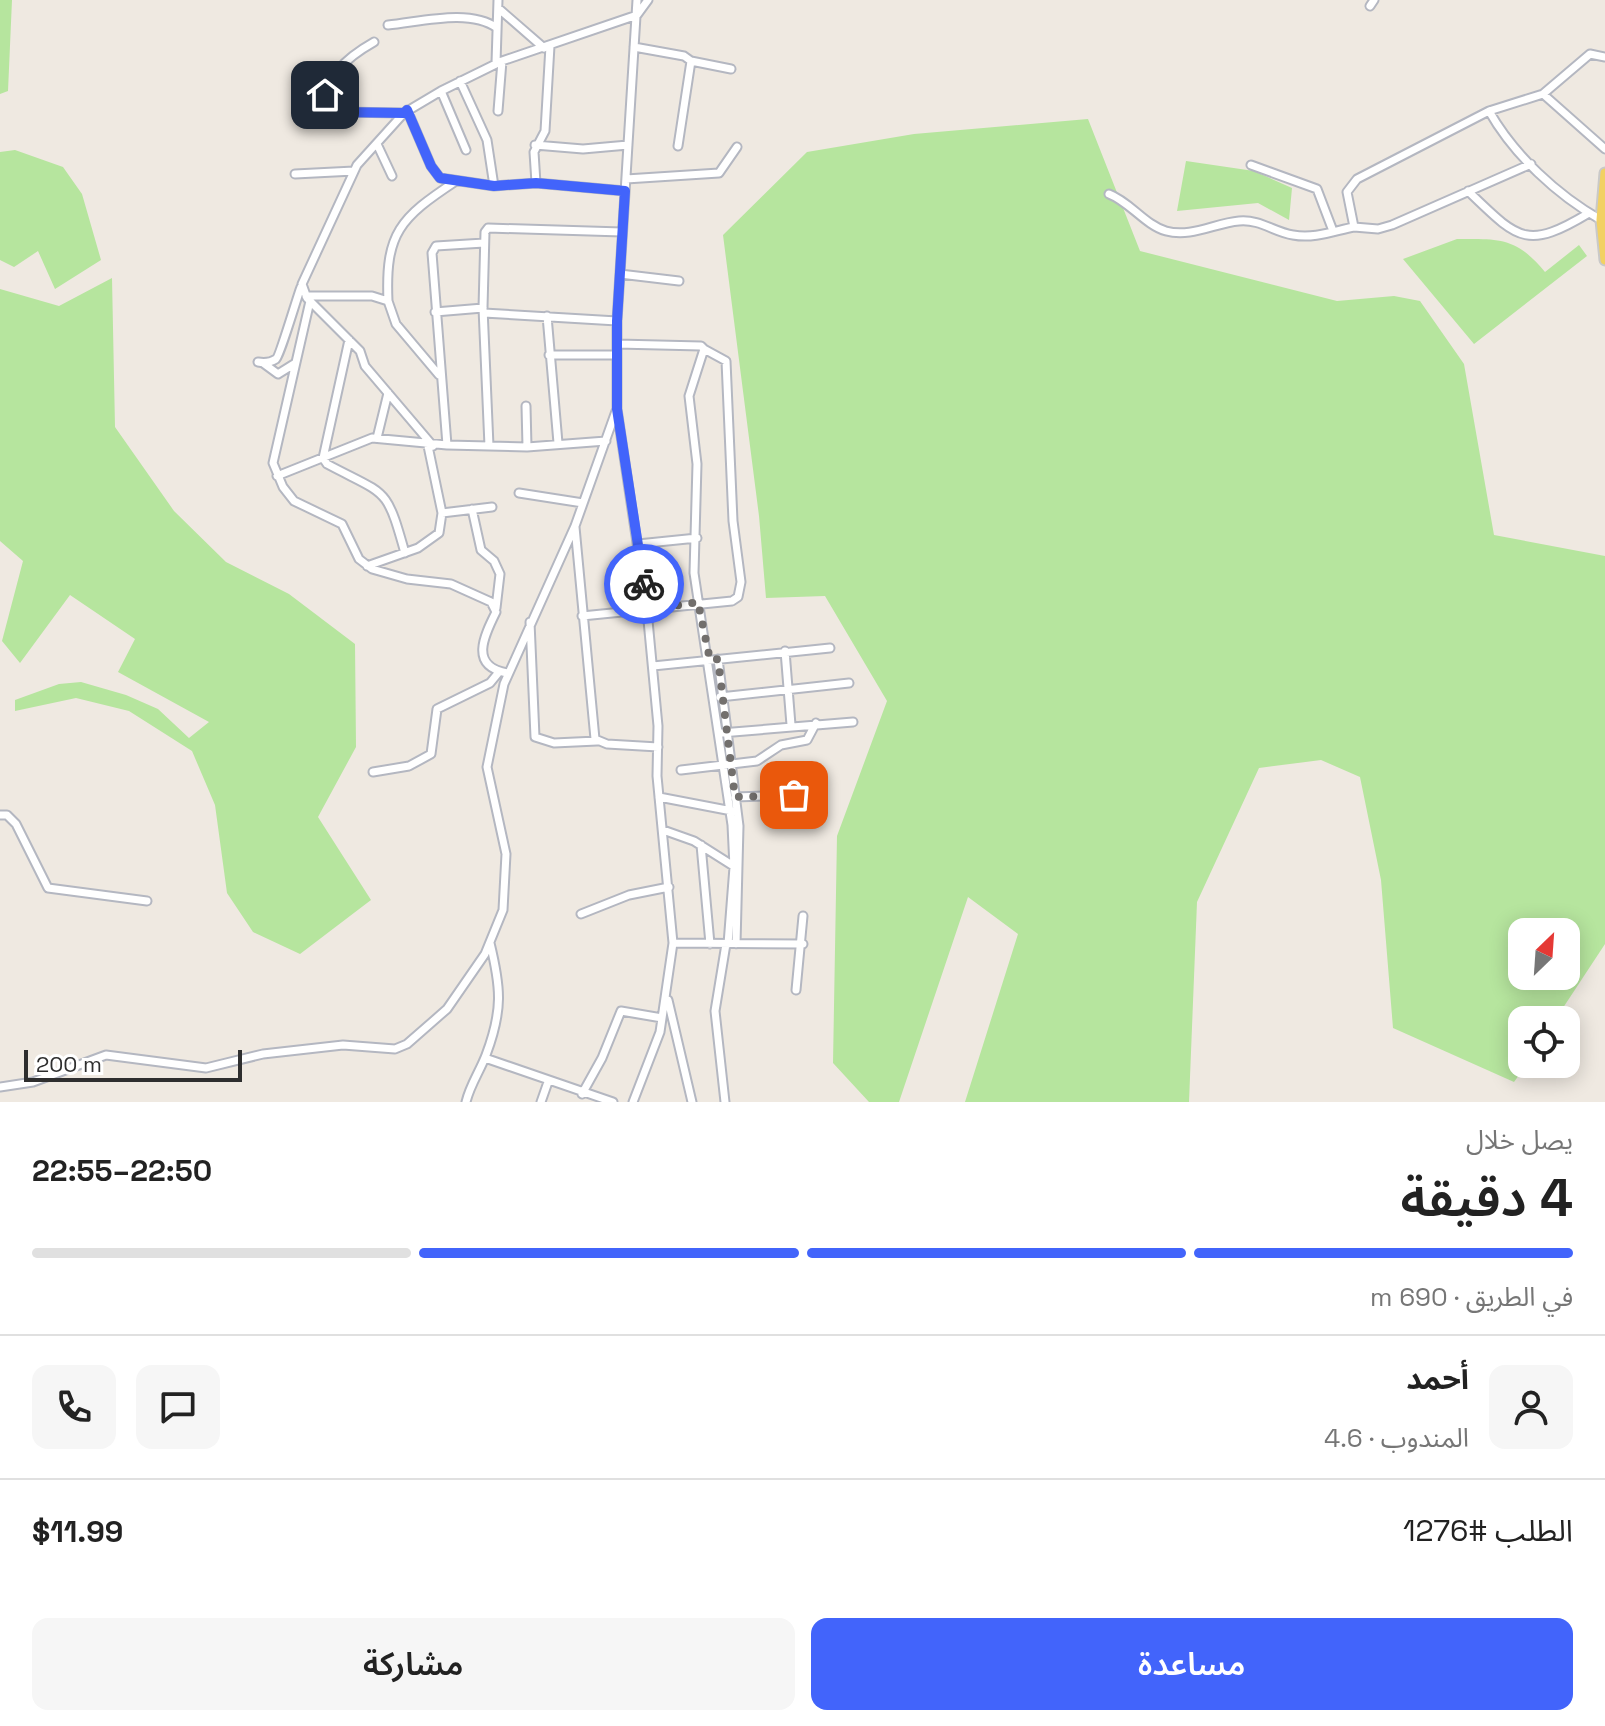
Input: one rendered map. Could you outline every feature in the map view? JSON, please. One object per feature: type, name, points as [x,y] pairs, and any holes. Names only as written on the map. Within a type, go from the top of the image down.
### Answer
[{"type":"main road","points":[[1605,173],[1601,220],[1605,260]]},
{"type":"street","points":[[633,1102],[651,1063],[667,997],[673,943],[659,797],[653,666],[617,409],[617,321],[637,0]]},
{"type":"street","points":[[295,364],[278,374],[260,363],[275,360],[282,350],[284,330],[314,253],[346,194],[354,171],[406,112],[499,62],[637,15],[648,0]]},
{"type":"street","points":[[498,4],[547,47]]},
{"type":"street","points":[[498,4],[498,111]]},
{"type":"street","points":[[388,25],[471,18],[488,21],[497,28]]},
{"type":"street","points":[[374,42],[359,50],[332,78],[325,95],[327,106],[339,112],[406,112]]},
{"type":"street","points":[[536,183],[535,145],[545,131],[547,47]]},
{"type":"street","points":[[634,47],[731,69]]},
{"type":"street","points":[[1354,227],[1347,192],[1350,185],[1489,111],[1543,94],[1590,54],[1605,57]]},
{"type":"street","points":[[678,146],[691,61]]},
{"type":"street","points":[[460,81],[487,140],[494,186]]},
{"type":"street","points":[[441,91],[466,150]]},
{"type":"street","points":[[1543,94],[1605,149]]},
{"type":"street","points":[[1489,111],[1499,128],[1531,164],[1601,220]]},
{"type":"street","points":[[406,112],[436,175],[494,186],[536,183],[625,191]]},
{"type":"street","points":[[377,144],[392,176]]},
{"type":"street","points":[[535,145],[583,149],[628,145]]},
{"type":"street","points":[[626,179],[719,173],[737,147]]},
{"type":"street","points":[[1109,194],[1123,200],[1153,225],[1166,231],[1188,233],[1254,220],[1289,235],[1318,236],[1354,227],[1378,229],[1531,164]]},
{"type":"street","points":[[1251,165],[1317,189],[1333,231]]},
{"type":"street","points":[[295,174],[354,171]]},
{"type":"street","points":[[439,375],[396,324],[388,301],[389,248],[396,233],[413,212],[456,181]]},
{"type":"street","points":[[1468,191],[1509,228],[1536,238],[1559,231],[1589,213]]},
{"type":"street","points":[[489,446],[484,310],[484,243],[488,228],[622,232]]},
{"type":"street","points":[[447,445],[439,375],[432,253],[436,246],[484,243]]},
{"type":"street","points":[[620,274],[679,281]]},
{"type":"street","points":[[302,284],[308,298],[360,351],[365,366],[430,446],[442,513],[441,529],[435,538],[405,553],[367,566]]},
{"type":"street","points":[[308,298],[372,296],[388,301]]},
{"type":"street","points":[[308,298],[275,449],[277,476],[294,501],[342,524],[356,553],[367,566],[399,578],[460,587],[486,598],[496,608]]},
{"type":"street","points":[[435,312],[484,310],[617,321]]},
{"type":"street","points":[[547,316],[558,443]]},
{"type":"street","points":[[349,340],[323,458],[327,464],[385,495],[392,505],[405,553]]},
{"type":"street","points":[[582,616],[732,601],[738,597],[741,582],[733,521],[726,361],[701,346],[617,344]]},
{"type":"street","points":[[704,349],[705,355],[689,396],[697,464],[694,573],[698,602],[714,659],[734,812],[737,869],[730,944],[715,1011],[725,1102]]},
{"type":"street","points":[[549,355],[617,355]]},
{"type":"street","points":[[377,438],[388,393]]},
{"type":"street","points":[[526,406],[527,447]]},
{"type":"street","points":[[0,1087],[33,1082],[106,1055],[206,1068],[263,1054],[343,1045],[395,1049],[407,1044],[447,1009],[490,943],[503,910],[507,865],[487,767],[503,672],[575,526],[617,409]]},
{"type":"street","points":[[277,476],[377,438],[430,446],[620,444]]},
{"type":"street","points":[[519,493],[583,503]]},
{"type":"street","points":[[442,513],[492,507]]},
{"type":"street","points":[[472,509],[481,550],[494,561],[500,574],[496,608],[481,649],[487,666],[503,672]]},
{"type":"street","points":[[575,526],[597,741]]},
{"type":"street","points":[[638,544],[697,538]]},
{"type":"street","points":[[530,620],[535,737],[554,743],[597,741],[658,747]]},
{"type":"street","points":[[524,633],[532,644]]},
{"type":"street","points":[[653,666],[830,648]]},
{"type":"street","points":[[785,651],[791,725]]},
{"type":"street","points":[[373,772],[409,766],[431,754],[437,709],[490,683],[503,672]]},
{"type":"street","points":[[718,697],[849,683]]},
{"type":"street","points":[[722,732],[853,722]]},
{"type":"street","points":[[681,770],[760,761],[781,745],[805,741],[816,723]]},
{"type":"street","points":[[726,765],[735,797],[734,812]]},
{"type":"street","points":[[735,797],[790,795],[822,806]]},
{"type":"street","points":[[659,797],[734,812]]},
{"type":"street","points":[[0,815],[7,815],[16,824],[48,888],[147,901]]},
{"type":"street","points":[[663,830],[701,845],[737,869]]},
{"type":"street","points":[[701,845],[710,944]]},
{"type":"street","points":[[581,914],[624,896],[669,887]]},
{"type":"street","points":[[796,990],[803,944],[803,916]]},
{"type":"street","points":[[466,1102],[485,1058],[500,1003],[500,982],[490,943]]},
{"type":"street","points":[[673,943],[803,944]]},
{"type":"street","points":[[667,997],[682,1049],[692,1102]]},
{"type":"street","points":[[582,1094],[602,1058],[621,1011],[662,1018]]},
{"type":"street","points":[[485,1058],[582,1094],[613,1102]]},
{"type":"street","points":[[541,1102],[548,1082]]},
{"type":"green space","points":[[0,0],[12,0],[8,91],[0,94]]},
{"type":"green space","points":[[1088,119],[1140,251],[1337,301],[1394,296],[1420,301],[1464,364],[1494,535],[1605,556],[1605,944],[1580,982],[1580,918],[1508,918],[1508,990],[1575,990],[1564,1006],[1508,1006],[1508,1078],[1517,1078],[1514,1082],[1393,1028],[1381,880],[1360,777],[1321,760],[1259,768],[1197,902],[1189,1102],[965,1102],[1018,934],[968,897],[899,1102],[869,1102],[833,1063],[837,836],[887,701],[825,596],[766,598],[759,516],[723,235],[807,152],[914,134]]},
{"type":"green space","points":[[15,150],[63,167],[82,194],[101,260],[55,289],[38,251],[14,267],[0,260],[0,152]]},
{"type":"green space","points":[[1186,161],[1254,171],[1292,188],[1289,220],[1258,203],[1177,211]]},
{"type":"green space","points":[[1457,239],[1506,242],[1525,252],[1545,272],[1579,245],[1587,256],[1474,344],[1403,259]]},
{"type":"green space","points":[[112,278],[115,427],[174,511],[226,562],[289,594],[355,644],[356,747],[318,817],[371,900],[300,954],[253,932],[227,893],[215,805],[192,751],[129,711],[76,698],[15,711],[15,700],[59,684],[81,682],[126,695],[158,709],[189,738],[209,722],[118,672],[135,639],[70,595],[20,663],[2,641],[23,561],[0,541],[0,289],[59,306]]},
{"type":"way so far","points":[[644,584],[647,610],[698,602],[710,660],[718,659],[735,797],[794,795]]},
{"type":"route","points":[[325,95],[327,106],[339,112],[404,113],[407,110],[431,166],[440,178],[507,187],[536,183],[625,191],[617,321],[617,409],[621,452],[644,584]]}]
